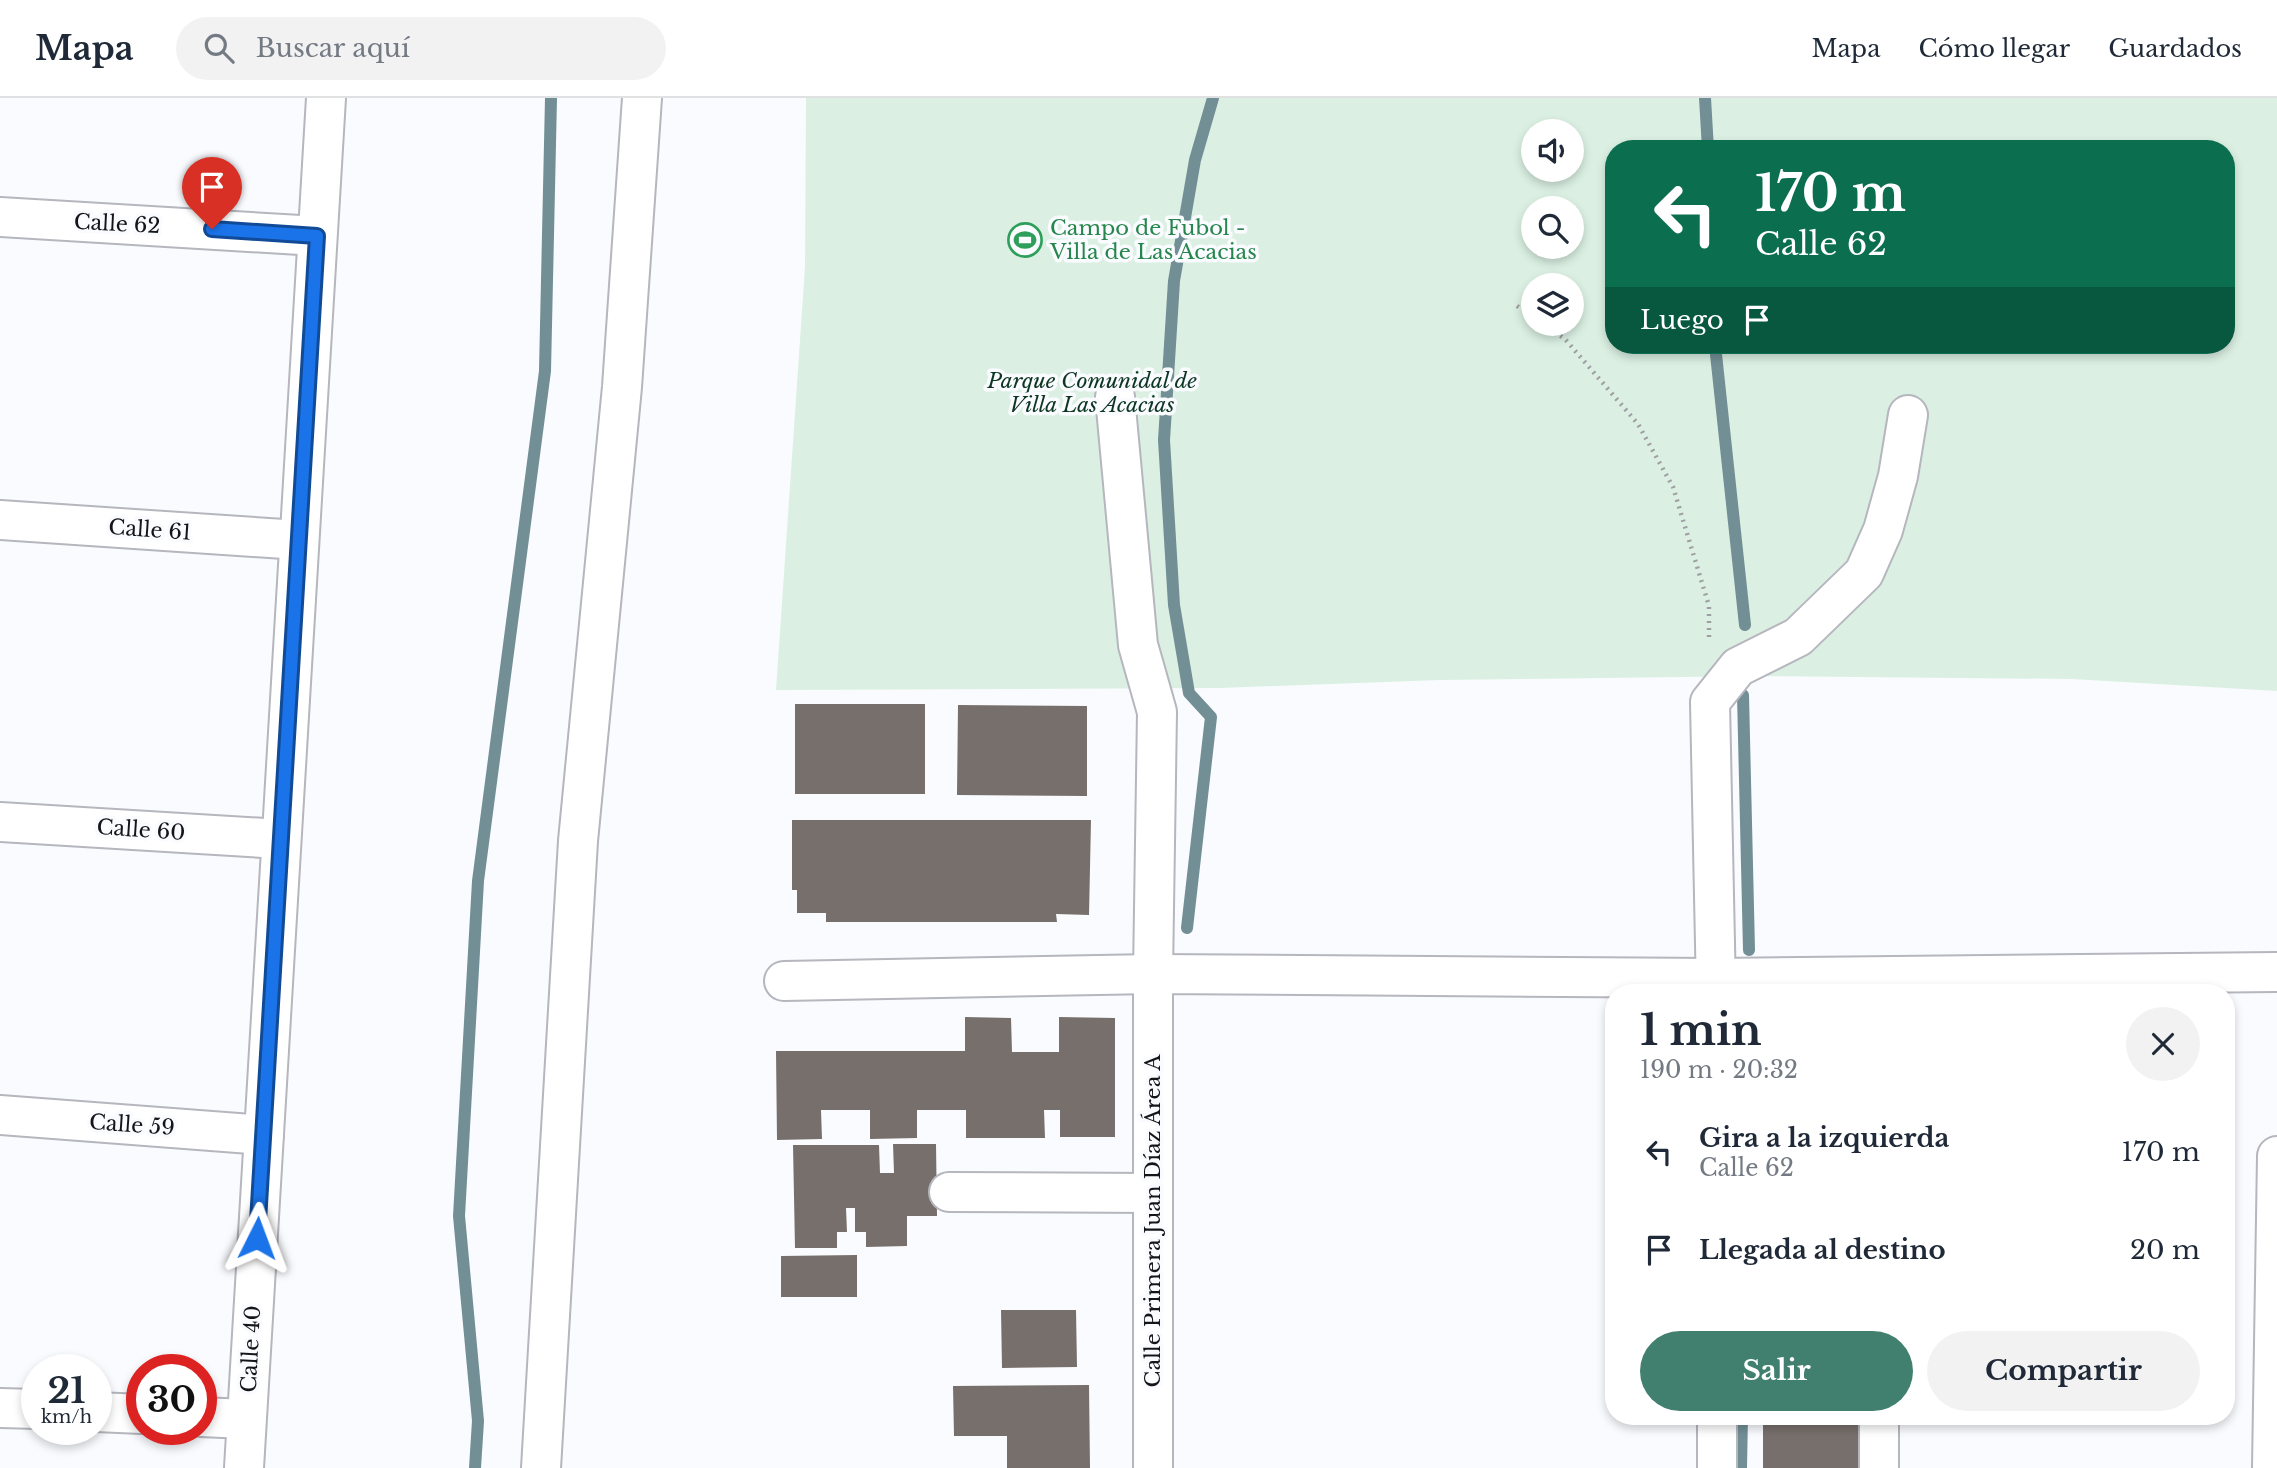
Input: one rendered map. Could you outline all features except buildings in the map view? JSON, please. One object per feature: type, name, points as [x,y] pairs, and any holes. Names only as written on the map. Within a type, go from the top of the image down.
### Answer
[{"type":"street","name":"Calle 40","points":[[244,1468],[326,98]]},
{"type":"street","points":[[541,1468],[578,841],[622,387],[642,98]]},
{"type":"street","name":"Calle 62","points":[[0,217],[317,236]]},
{"type":"street","name":"Calle Primera Juan Díaz Área A","points":[[1115,397],[1138,645],[1157,712],[1153,974],[1153,1468]]},
{"type":"street","points":[[1716,984],[1710,702],[1738,667],[1798,637],[1864,573],[1882,530],[1898,476],[1908,415]]},
{"type":"street","name":"Calle 61","points":[[0,520],[299,540]]},
{"type":"street","name":"Calle 60","points":[[0,822],[281,839]]},
{"type":"street","points":[[1911,984],[2277,972]]},
{"type":"street","points":[[784,981],[1153,974],[1665,984]]},
{"type":"street","name":"Calle 59","points":[[0,1115],[264,1135]]},
{"type":"street","points":[[2275,1468],[2277,1156]]},
{"type":"street","points":[[949,1192],[1153,1193]]},
{"type":"street","points":[[0,1408],[21,1409]]},
{"type":"street","points":[[217,1418],[246,1419]]},
{"type":"street","points":[[1717,1425],[1717,1468]]},
{"type":"street","points":[[1879,1425],[1879,1468]]},
{"type":"path","points":[[1517,306],[1521,309]]},
{"type":"path","points":[[1561,336],[1638,424],[1673,487],[1709,606],[1710,702]]},
{"type":"green space","name":"Parque Comunidal de Villa Las Acacias","points":[[806,98],[2277,98],[2277,691],[2072,679],[1763,676],[1439,680],[1220,688],[776,690],[805,267]]},
{"type":"waterway","points":[[475,1468],[478,1421],[459,1216],[478,881],[545,371],[551,98]]},
{"type":"waterway","points":[[1187,928],[1211,717],[1189,693],[1174,605],[1164,440],[1174,281],[1195,160],[1213,98]]},
{"type":"waterway","points":[[1705,98],[1707,140]]},
{"type":"waterway","points":[[1716,354],[1745,625]]},
{"type":"waterway","points":[[1743,695],[1749,950]]},
{"type":"waterway","points":[[1741,1468],[1742,1425]]},
{"type":"place","name":"Campo de Fubol - Villa de Las Acacias","points":[[1025,240]]},
{"type":"route","points":[[212,229],[317,236],[257,1238]]}]
